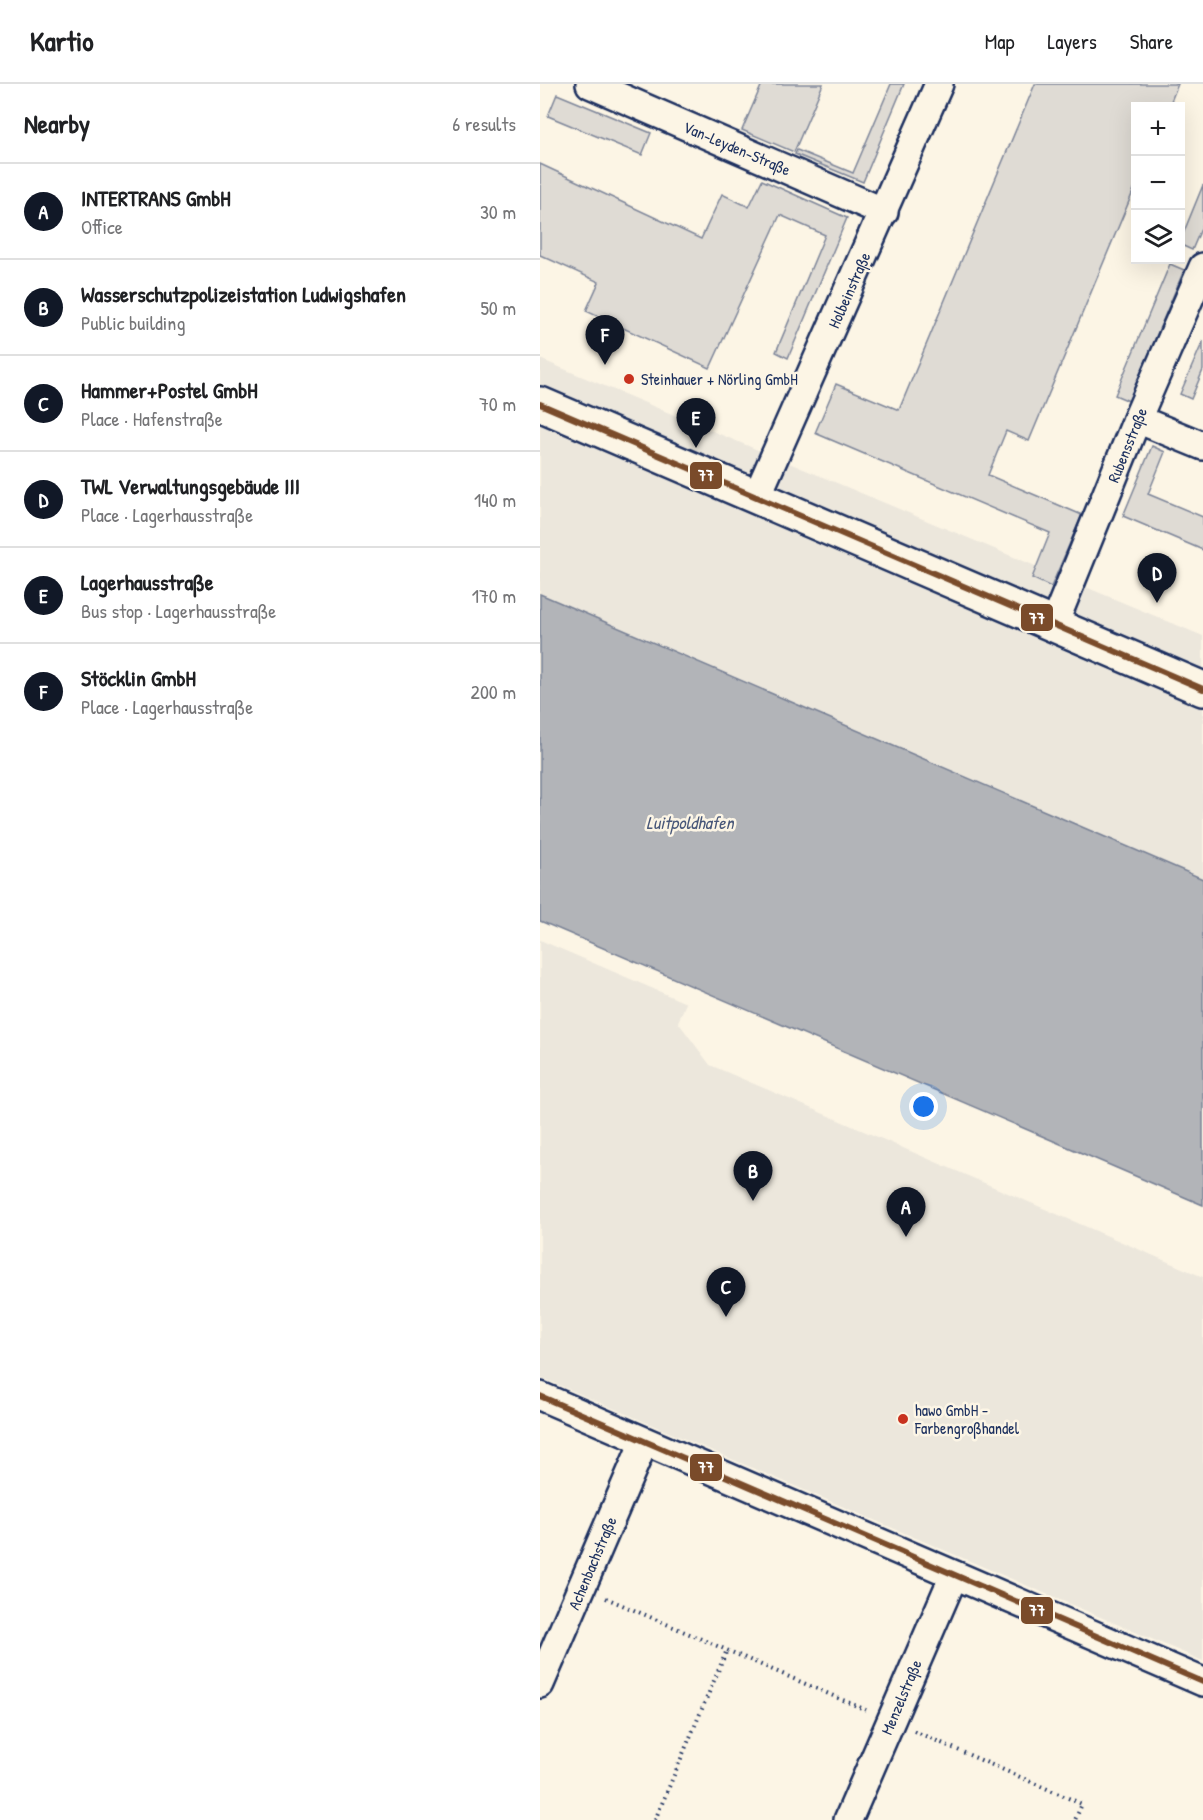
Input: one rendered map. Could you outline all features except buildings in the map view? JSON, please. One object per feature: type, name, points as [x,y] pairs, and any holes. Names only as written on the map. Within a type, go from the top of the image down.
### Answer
[{"type":"street","name":"Van-Leyden-Straße","points":[[590,84],[884,212]]},
{"type":"street","name":"Holbeinstraße","points":[[757,496],[939,84]]},
{"type":"street","name":"Rubensstraße","points":[[1054,624],[1137,419],[1203,267]]},
{"type":"street","points":[[540,404],[1203,689]]},
{"type":"street","points":[[1137,419],[1203,446]]},
{"type":"street","points":[[540,1396],[1203,1682]]},
{"type":"street","name":"Achenbachstraße","points":[[540,1684],[644,1442]]},
{"type":"street","name":"Menzelstraße","points":[[848,1820],[954,1575]]},
{"type":"path","points":[[582,1587],[1082,1804],[1076,1820]]},
{"type":"path","points":[[655,1820],[727,1650]]},
{"type":"shaded area","points":[[762,84],[823,84],[794,152],[742,130]]},
{"type":"shaded area","points":[[891,84],[904,84],[863,182],[795,154],[797,150],[853,173]]},
{"type":"shaded area","points":[[1035,84],[1178,84],[1171,102],[1131,102],[1131,197],[1029,441],[1006,431],[988,475],[1082,515],[1051,587],[1032,578],[1050,533],[815,433],[836,384],[899,410]]},
{"type":"shaded area","points":[[557,94],[651,133],[642,155],[548,116]]},
{"type":"shaded area","points":[[540,164],[701,239],[722,194],[749,207],[762,180],[847,218],[788,358],[776,352],[825,235],[780,215],[710,368],[586,311],[599,282],[540,255]]},
{"type":"shaded area","points":[[1203,185],[1203,224],[1192,250],[1185,247],[1185,229]]},
{"type":"shaded area","points":[[1170,264],[1184,270],[1129,401],[1115,395]]},
{"type":"shaded area","points":[[1203,341],[1203,370],[1191,399],[1180,394]]},
{"type":"shaded area","points":[[540,359],[1203,636],[1203,879],[540,594]]},
{"type":"shaded area","points":[[1152,446],[1165,452],[1148,494],[1203,517],[1203,550],[1123,516]]},
{"type":"shaded area","points":[[540,940],[686,1003],[678,1022],[710,1065],[1203,1277],[1203,1661],[540,1377]]},
{"type":"water","name":"Luitpoldhafen","points":[[540,594],[1203,879],[1203,1205],[540,921]]},
{"type":"transit line","name":"77","points":[[540,404],[1203,689]]},
{"type":"transit line","name":"77","points":[[540,1396],[1203,1682]]},
{"type":"place","name":"Stöcklin GmbH","points":[[605,365]]},
{"type":"place","name":"Steinhauer + Nörling GmbH","points":[[629,379]]},
{"type":"place","name":"Lagerhausstraße","points":[[696,448]]},
{"type":"place","name":"TWL Verwaltungsgebäude III","points":[[1157,603]]},
{"type":"place","name":"Wasserschutzpolizeistation Ludwigshafen","points":[[753,1201]]},
{"type":"place","name":"INTERTRANS GmbH","points":[[906,1237]]},
{"type":"place","name":"Hammer+Postel GmbH","points":[[726,1317]]},
{"type":"place","name":"hawo GmbH - Farbengroßhandel","points":[[903,1419]]}]
